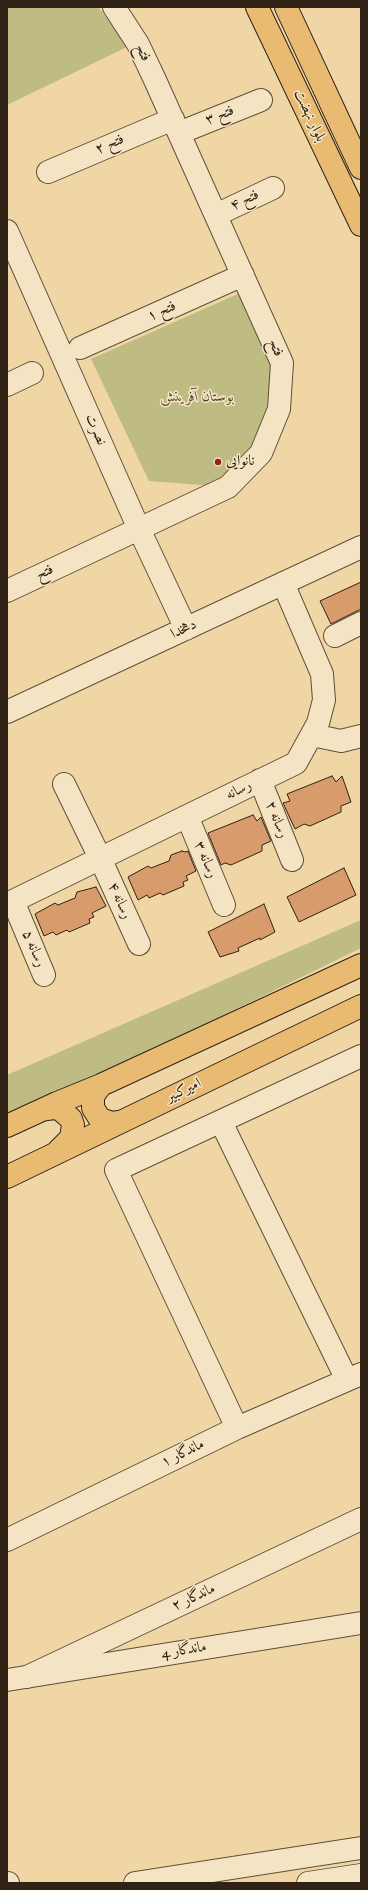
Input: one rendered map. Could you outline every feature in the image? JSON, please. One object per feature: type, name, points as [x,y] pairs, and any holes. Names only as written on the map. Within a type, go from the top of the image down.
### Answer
[{"type":"main road","name":"بلوار نهضت","points":[[257,7],[361,225]]},
{"type":"main road","name":"بلوار نهضت","points":[[286,7],[361,168]]},
{"type":"main road","points":[[7,1126],[101,1085],[361,965]]},
{"type":"main road","name":"امیرکبیر","points":[[7,1177],[361,1006]]},
{"type":"main road","points":[[101,1085],[96,1090],[92,1102],[96,1114],[106,1122],[119,1122]]},
{"type":"main road","points":[[42,1110],[55,1108],[61,1110],[71,1119],[73,1125],[71,1138],[57,1152]]},
{"type":"street","name":"فتح","points":[[7,591],[228,486],[261,453],[280,409],[282,363],[138,44],[114,7]]},
{"type":"street","name":"فتح ۳","points":[[176,126],[261,100]]},
{"type":"street","name":"فتح ۲","points":[[48,172],[176,126]]},
{"type":"street","name":"فتح ۴","points":[[216,215],[273,188]]},
{"type":"street","name":"نصرت","points":[[7,231],[139,529],[186,629]]},
{"type":"street","name":"فتح ۱","points":[[80,348],[243,275]]},
{"type":"street","points":[[7,385],[32,373]]},
{"type":"street","name":"دهخدا","points":[[7,712],[361,547]]},
{"type":"street","name":"رسانه","points":[[10,902],[296,762],[318,723],[324,700],[322,674],[283,583]]},
{"type":"street","points":[[335,636],[361,623]]},
{"type":"street","points":[[312,734],[341,741],[361,736]]},
{"type":"street","name":"رسانه ۲","points":[[260,780],[292,860]]},
{"type":"street","name":"رسانه ۴","points":[[64,784],[139,944]]},
{"type":"street","name":"رسانه ۳","points":[[187,816],[224,905]]},
{"type":"street","name":"رسانه ۵","points":[[10,902],[44,975]]},
{"type":"street","points":[[237,1428],[116,1170],[361,1056]]},
{"type":"street","points":[[221,1122],[354,1377]]},
{"type":"street","name":"ماندگار ۱","points":[[7,1540],[237,1428],[354,1377]]},
{"type":"street","name":"ماندگار ۲","points":[[17,1679],[361,1518]]},
{"type":"street","name":"ماندگار 4","points":[[17,1679],[361,1622]]},
{"type":"street","points":[[135,1883],[361,1848]]},
{"type":"street","points":[[308,1883],[361,1875]]},
{"type":"green space","points":[[7,7],[98,7],[129,46],[7,105]]},
{"type":"green space","name":"بوستان آفرینش","points":[[249,289],[282,363],[279,409],[228,487],[149,481],[91,359]]},
{"type":"green space","points":[[361,920],[361,948],[173,1040],[7,1116],[7,1075]]},
{"type":"building","points":[[361,582],[361,609],[331,624],[320,601]]},
{"type":"building","points":[[332,776],[336,782],[342,776],[351,802],[341,806],[341,812],[310,826],[304,824],[295,829],[283,803],[290,801],[287,794]]},
{"type":"building","points":[[253,815],[257,821],[261,817],[271,841],[262,845],[262,851],[231,865],[225,863],[221,865],[208,833]]},
{"type":"building","points":[[182,851],[188,851],[196,871],[186,876],[188,880],[183,882],[184,886],[163,895],[160,893],[149,898],[147,895],[138,900],[128,877],[148,866],[151,868],[169,861],[171,855]]},
{"type":"building","points":[[344,868],[356,895],[299,922],[287,897]]},
{"type":"building","points":[[96,887],[106,906],[92,913],[94,917],[89,919],[90,923],[69,932],[67,930],[56,935],[53,932],[44,936],[35,914],[55,903],[58,905],[75,898],[77,892]]},
{"type":"building","points":[[264,904],[275,932],[260,940],[260,938],[238,948],[239,951],[220,957],[208,932]]},
{"type":"place","name":"نانوایی","points":[[218,462]]}]
